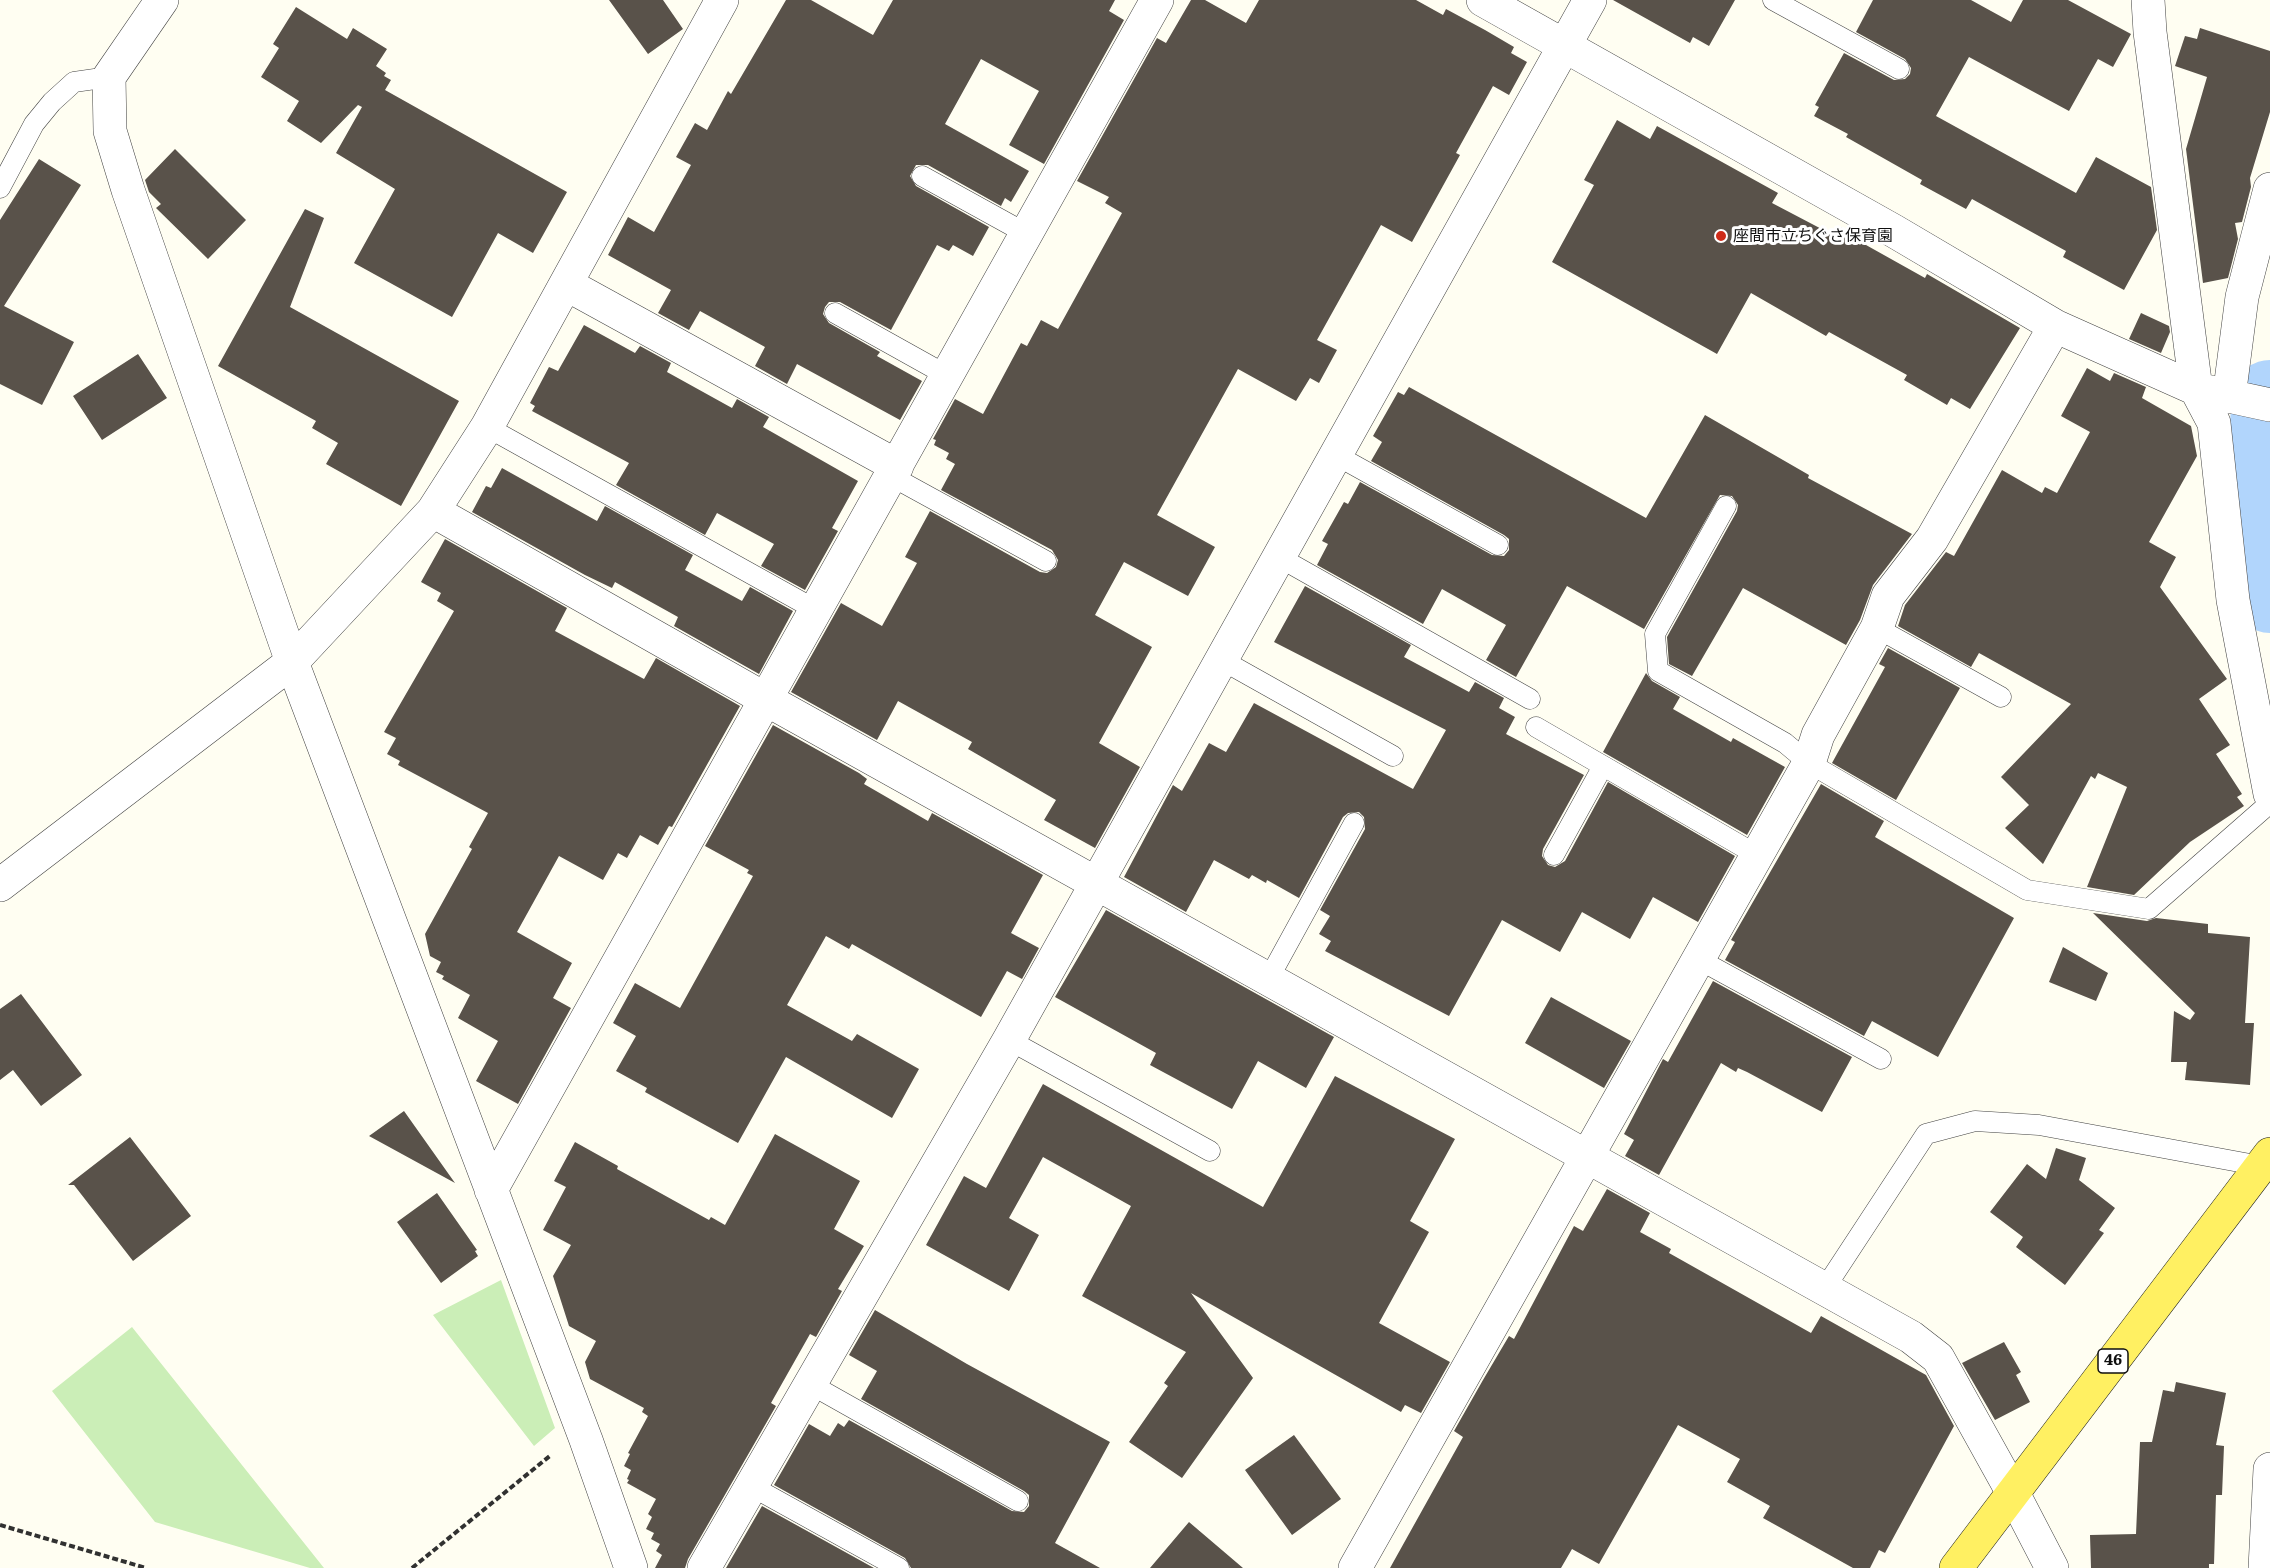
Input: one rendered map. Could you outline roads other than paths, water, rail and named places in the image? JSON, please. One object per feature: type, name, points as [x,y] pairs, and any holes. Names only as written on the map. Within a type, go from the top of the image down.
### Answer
[{"type":"main road","name":"46","points":[[1956,1568],[2266,1160]]},
{"type":"street","points":[[162,0],[109,77],[110,130],[128,190],[292,662],[586,1440],[631,1568]]},
{"type":"street","points":[[0,885],[292,662],[433,511],[487,427],[722,0]]},
{"type":"street","points":[[491,1190],[1157,0]]},
{"type":"street","points":[[1483,0],[1894,231],[2055,326],[2196,389],[2270,405]]},
{"type":"street","points":[[704,1568],[1009,1040],[1277,556],[1590,0]]},
{"type":"street","points":[[2148,0],[2150,32],[2196,389],[2214,423],[2233,600],[2270,794]]},
{"type":"street","points":[[2234,398],[2242,297],[2270,189]]},
{"type":"street","points":[[566,284],[894,471]]},
{"type":"street","points":[[1355,1568],[1809,763],[1818,735],[1877,628],[1888,596],[1932,539],[2055,326]]},
{"type":"street","points":[[433,511],[767,700],[1588,1155],[1911,1337],[1938,1358],[2052,1568]]},
{"type":"street","points":[[2265,1568],[2270,1469]]},
{"type":"lane","points":[[1773,0],[1899,69]]},
{"type":"lane","points":[[0,188],[34,124],[52,102],[74,82],[109,77]]},
{"type":"lane","points":[[922,176],[1027,234]]},
{"type":"lane","points":[[835,313],[948,376]]},
{"type":"lane","points":[[487,427],[816,610]]},
{"type":"lane","points":[[1334,454],[1498,545]]},
{"type":"lane","points":[[894,471],[1046,561]]},
{"type":"lane","points":[[1726,506],[1655,634],[1658,671],[1785,743],[1809,763],[2027,890],[2148,909],[2270,803]]},
{"type":"lane","points":[[1277,556],[1530,699]]},
{"type":"lane","points":[[1877,628],[2001,697]]},
{"type":"lane","points":[[1220,659],[1393,756]]},
{"type":"lane","points":[[1536,727],[1757,855]]},
{"type":"lane","points":[[1554,855],[1603,766]]},
{"type":"lane","points":[[1269,978],[1354,823]]},
{"type":"lane","points":[[1698,959],[1881,1059]]},
{"type":"lane","points":[[1009,1040],[1210,1151]]},
{"type":"lane","points":[[1825,1288],[1926,1134],[1975,1121],[2039,1125],[2266,1160]]},
{"type":"lane","points":[[810,1384],[1018,1501]]},
{"type":"lane","points":[[751,1486],[899,1568]]},
{"type":"waterway","points":[[2270,398],[2264,471],[2270,595]]},
{"type":"place","name":"座間市立ちぐさ保育園","points":[[1721,236]]}]
